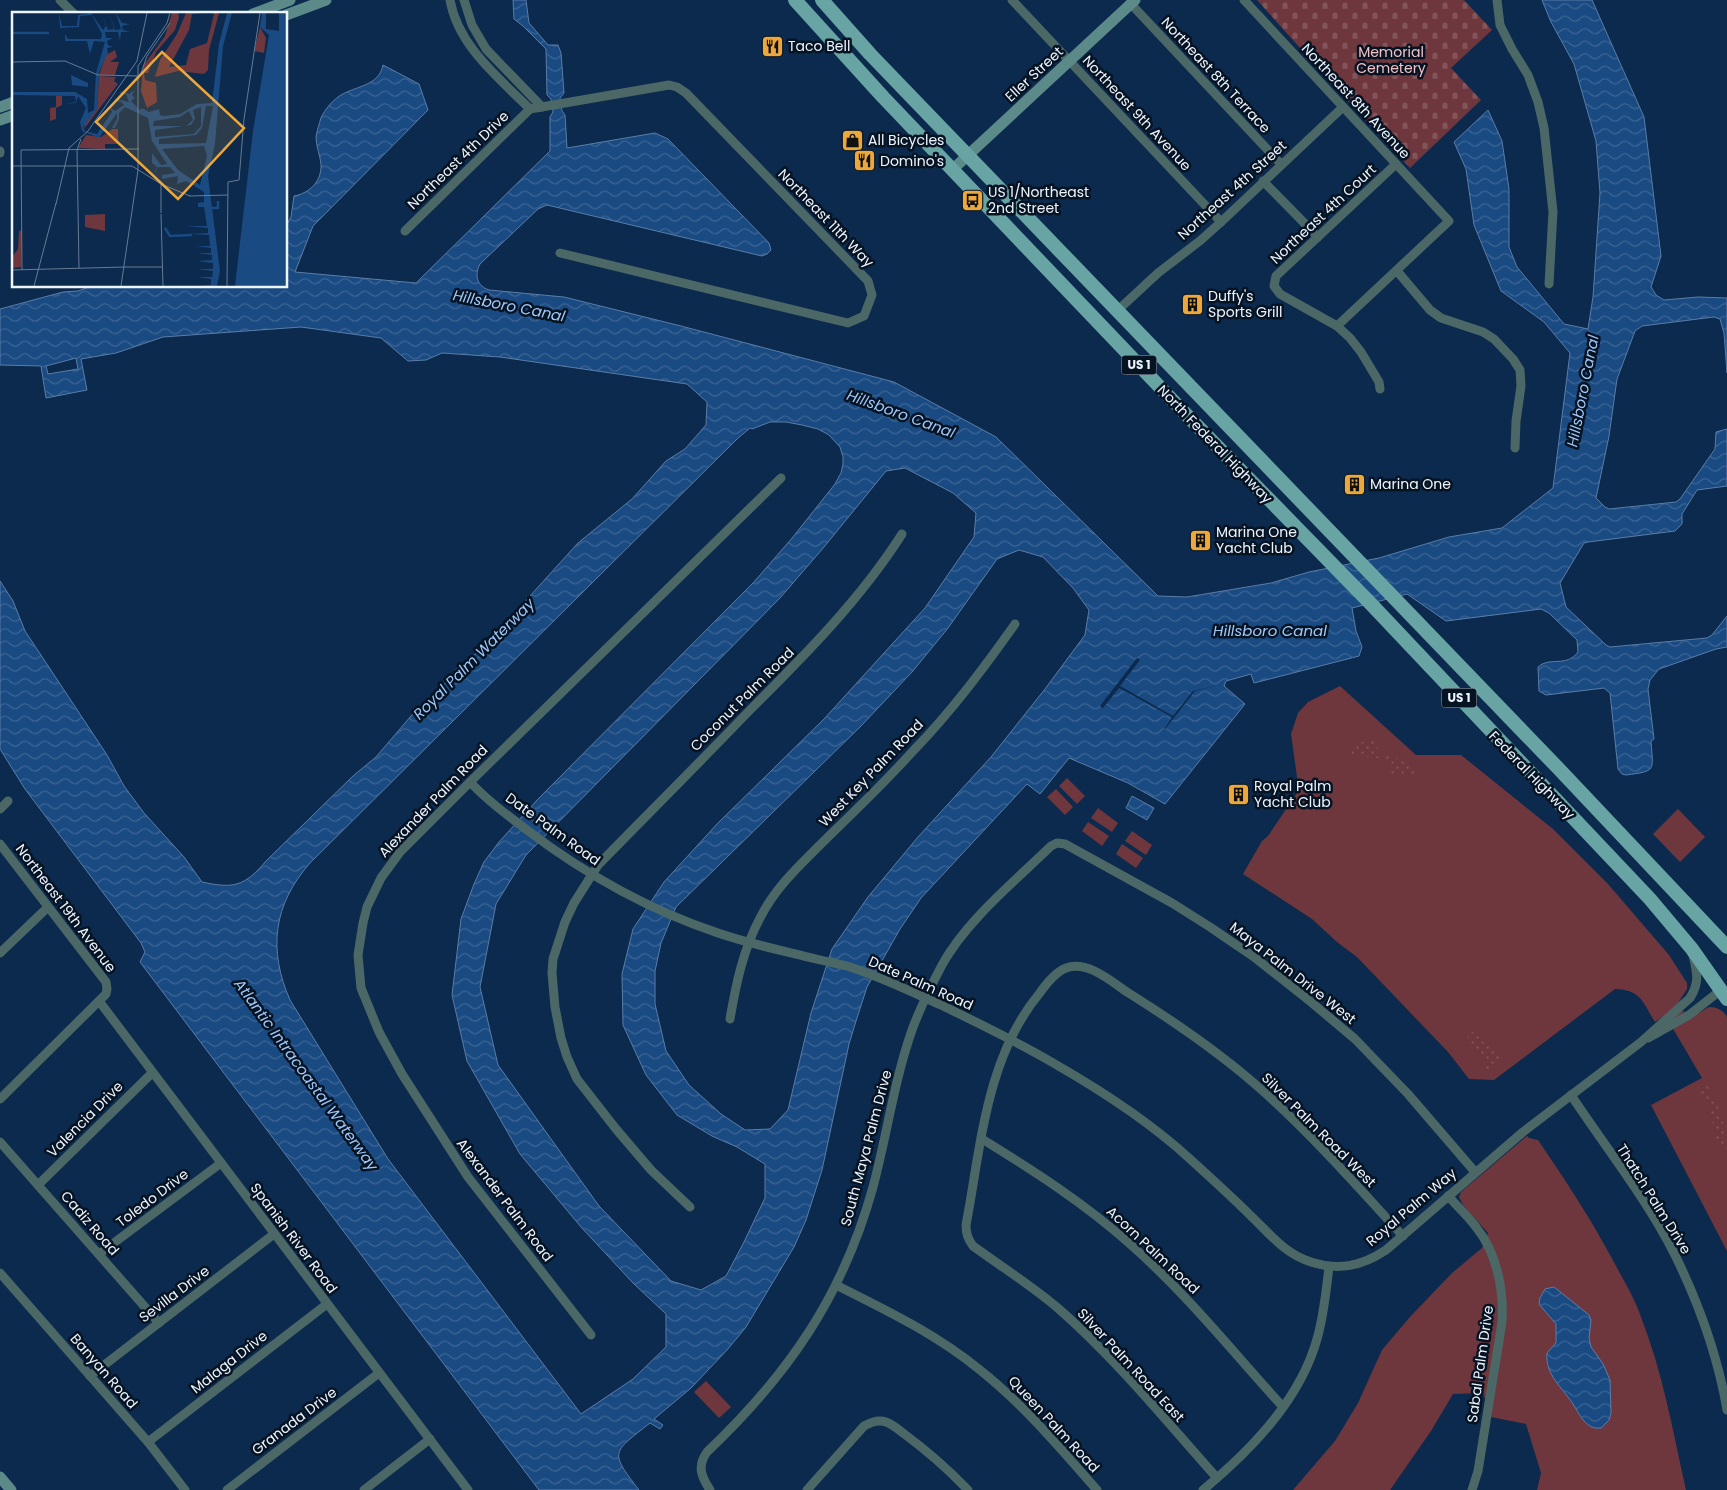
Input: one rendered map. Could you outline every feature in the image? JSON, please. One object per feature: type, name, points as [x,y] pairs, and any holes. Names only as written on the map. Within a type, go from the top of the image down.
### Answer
[{"type":"main road","name":"North Federal Highway","points":[[794,0],[952,170],[1147,374],[1328,559]]},
{"type":"main road","name":"North Federal Highway","points":[[822,0],[860,43],[1350,554]]},
{"type":"main road","points":[[1056,278],[1069,274],[1088,281]]},
{"type":"main road","points":[[1147,374],[1168,382],[1175,382],[1181,378]]},
{"type":"main road","points":[[1173,400],[1189,398],[1207,405]]},
{"type":"main road","name":"Federal Highway","points":[[1350,554],[1558,768],[1727,948]]},
{"type":"main road","name":"Federal Highway","points":[[1328,559],[1650,899],[1725,991]]},
{"type":"main road","points":[[1523,766],[1540,773],[1548,773],[1558,768]]},
{"type":"main road","points":[[1547,791],[1552,787],[1563,785],[1581,793]]},
{"type":"street","points":[[60,0],[72,12]]},
{"type":"street","points":[[258,12],[290,0]]},
{"type":"street","points":[[288,14],[326,0]]},
{"type":"street","points":[[450,0],[452,12],[468,43],[530,109]]},
{"type":"street","points":[[464,0],[472,25],[486,49],[546,106]]},
{"type":"street","name":"Northeast 9th Avenue","points":[[1012,0],[1221,222]]},
{"type":"street","name":"Northeast 8th Avenue","points":[[1244,0],[1449,221],[1396,271]]},
{"type":"street","points":[[1497,0],[1500,25],[1512,50],[1528,75],[1538,102],[1544,128],[1553,212],[1549,284]]},
{"type":"street","name":"Eller Street","points":[[952,170],[1133,2]]},
{"type":"street","name":"Northeast 8th Terrace","points":[[1133,2],[1281,164]]},
{"type":"street","points":[[460,29],[472,25]]},
{"type":"street","points":[[491,69],[499,62]]},
{"type":"street","name":"Northeast 11th Way","points":[[530,109],[669,86],[677,87],[693,100],[868,281],[872,295],[864,316],[848,323],[560,253]]},
{"type":"street","name":"Northeast 4th Street","points":[[1117,311],[1221,222],[1343,107]]},
{"type":"street","name":"Northeast 4th Drive","points":[[405,231],[530,109]]},
{"type":"street","points":[[0,120],[12,116]]},
{"type":"street","name":"Northeast 4th Court","points":[[1337,326],[1280,294],[1274,286],[1276,276],[1396,164]]},
{"type":"street","points":[[1263,181],[1318,237]]},
{"type":"street","points":[[1380,389],[1379,382],[1361,352],[1337,326],[1396,271],[1430,310],[1441,318],[1483,332],[1494,339],[1513,359],[1520,370],[1521,386],[1516,421],[1515,448]]},
{"type":"street","name":"Alexander Palm Road","points":[[591,1335],[468,1177],[402,1074],[379,1032],[361,988],[359,972],[360,939],[367,907],[377,885],[400,852],[781,478]]},
{"type":"street","name":"Coconut Palm Road","points":[[690,1207],[651,1170],[611,1123],[577,1078],[561,1038],[555,1007],[552,973],[553,960],[565,922],[598,865],[826,632],[881,566],[902,534]]},
{"type":"street","name":"West Key Palm Road","points":[[730,1019],[737,983],[749,942],[760,917],[782,885],[939,724],[967,691],[1015,624]]},
{"type":"street","name":"Date Palm Road","points":[[470,782],[547,845],[591,875],[642,902],[718,933],[818,960],[852,967],[886,980],[1010,1038],[1084,1081],[1158,1132],[1254,1218],[1286,1251],[1311,1263],[1329,1266]]},
{"type":"street","points":[[0,809],[8,801]]},
{"type":"street","name":"South Maya Palm Drive","points":[[710,1490],[701,1473],[701,1463],[707,1452],[756,1403],[781,1372],[809,1332],[836,1285],[854,1243],[873,1186],[912,1029],[943,963],[970,926],[1051,846],[1057,843]]},
{"type":"street","name":"Maya Palm Drive West","points":[[1057,843],[1065,844],[1187,912],[1254,957],[1355,1039],[1408,1094],[1475,1172]]},
{"type":"street","name":"Northeast 19th Avenue","points":[[0,844],[106,982],[108,989],[106,994],[98,1001]]},
{"type":"street","points":[[0,953],[48,907]]},
{"type":"street","points":[[1692,949],[1697,984],[1690,998],[1699,1008]]},
{"type":"street","name":"Silver Palm Road West","points":[[1010,1038],[1021,1018],[1053,978],[1067,968],[1085,967],[1189,1032],[1264,1092],[1337,1164],[1403,1236]]},
{"type":"street","name":"Royal Palm Way","points":[[1641,1042],[1675,1024],[1725,991]]},
{"type":"street","name":"Royal Palm Way","points":[[1329,1266],[1352,1266],[1366,1262],[1386,1250],[1475,1172],[1641,1042],[1690,998]]},
{"type":"street","points":[[0,1099],[98,1001]]},
{"type":"street","name":"Spanish River Road","points":[[98,1001],[468,1490]]},
{"type":"street","points":[[982,1139],[994,1079],[1010,1038]]},
{"type":"street","name":"Valencia Drive","points":[[38,1185],[152,1073]]},
{"type":"street","name":"Thatch Palm Drive","points":[[1571,1096],[1630,1181],[1674,1254],[1711,1346],[1727,1410]]},
{"type":"street","name":"Silver Palm Road East","points":[[982,1139],[966,1225],[966,1233],[970,1242],[1033,1288],[1082,1330],[1116,1365],[1217,1478]]},
{"type":"street","name":"Acorn Palm Road","points":[[982,1139],[1077,1200],[1131,1244],[1181,1293],[1283,1407]]},
{"type":"street","name":"Cadiz Road","points":[[0,1142],[159,1323]]},
{"type":"street","name":"Toledo Drive","points":[[99,1254],[221,1163]]},
{"type":"street","name":"Sabal Palm Drive","points":[[1448,1196],[1477,1228],[1488,1246],[1498,1271],[1503,1308],[1478,1471],[1472,1490]]},
{"type":"street","name":"Sevilla Drive","points":[[90,1376],[274,1234]]},
{"type":"street","points":[[1203,1490],[1247,1450],[1283,1407],[1298,1385],[1317,1339],[1322,1319],[1329,1266]]},
{"type":"street","name":"Banyan Road","points":[[0,1273],[148,1442],[185,1490]]},
{"type":"street","name":"Queen Palm Road","points":[[836,1285],[921,1329],[979,1369],[1039,1424],[1097,1490]]},
{"type":"street","name":"Malaga Drive","points":[[148,1442],[327,1304]]},
{"type":"street","name":"Granada Drive","points":[[227,1490],[379,1374]]},
{"type":"street","points":[[808,1490],[864,1426],[878,1421],[886,1422],[910,1438],[968,1490]]},
{"type":"street","points":[[364,1490],[430,1439]]},
{"type":"street","points":[[0,1477],[11,1490]]},
{"type":"green space","name":"Memorial Cemetery","points":[[1257,0],[1464,0],[1492,30],[1451,68],[1481,100],[1410,168]]},
{"type":"green space","points":[[1340,686],[1416,755],[1461,755],[1553,829],[1608,884],[1669,955],[1687,983],[1687,989],[1678,1003],[1688,1019],[1709,1007],[1720,1009],[1724,1012],[1727,1017],[1727,1251],[1651,1105],[1702,1078],[1665,1015],[1655,1022],[1636,994],[1615,989],[1494,1080],[1469,1079],[1448,1052],[1357,957],[1312,919],[1243,874],[1262,841],[1268,836],[1297,793],[1298,784],[1291,734],[1298,713],[1308,702]]},
{"type":"green space","points":[[1371,738],[1375,739],[1376,746],[1382,754],[1394,756],[1418,770],[1419,775],[1411,777],[1399,772],[1383,776],[1389,774],[1394,767],[1393,764],[1378,758],[1352,756],[1351,748],[1354,742],[1364,742]]},
{"type":"green space","points":[[1067,778],[1085,796],[1077,804],[1059,786]]},
{"type":"green space","points":[[1056,789],[1073,807],[1065,815],[1047,797]]},
{"type":"green space","points":[[1098,808],[1118,823],[1112,832],[1091,818]]},
{"type":"green space","points":[[1678,809],[1705,837],[1680,862],[1653,834]]},
{"type":"green space","points":[[1088,822],[1109,836],[1102,846],[1082,831]]},
{"type":"green space","points":[[1132,831],[1152,845],[1146,855],[1125,841]]},
{"type":"green space","points":[[1122,844],[1143,858],[1136,868],[1116,854]]},
{"type":"green space","points":[[1472,1032],[1477,1034],[1492,1050],[1507,1055],[1489,1075],[1482,1058],[1468,1040],[1468,1035]]},
{"type":"green space","points":[[1706,1083],[1715,1099],[1721,1116],[1726,1134],[1727,1152],[1716,1140],[1710,1109],[1699,1094],[1698,1088]]},
{"type":"green space","points":[[1527,1136],[1538,1140],[1569,1186],[1598,1234],[1636,1304],[1649,1338],[1661,1381],[1686,1490],[1537,1490],[1541,1473],[1526,1424],[1491,1417],[1483,1393],[1453,1394],[1431,1431],[1390,1490],[1293,1490],[1335,1441],[1358,1403],[1382,1350],[1409,1318],[1452,1273],[1482,1248],[1488,1233],[1463,1205],[1459,1197],[1461,1192]]},
{"type":"green space","points":[[706,1381],[731,1407],[719,1418],[694,1392]]},
{"type":"water","points":[[513,0],[526,0],[529,23],[548,45],[558,45],[561,53],[564,93],[560,98],[562,111],[565,115],[567,148],[655,133],[668,139],[769,243],[771,250],[762,256],[547,205],[538,209],[480,264],[477,276],[482,286],[489,290],[564,297],[894,382],[996,437],[1158,596],[1187,597],[1271,583],[1309,572],[1379,558],[1449,537],[1502,528],[1553,488],[1570,353],[1544,322],[1501,291],[1474,225],[1466,169],[1454,142],[1488,110],[1502,141],[1509,189],[1509,247],[1517,267],[1564,324],[1588,329],[1593,297],[1600,193],[1596,141],[1574,64],[1551,22],[1542,0],[1592,0],[1644,117],[1661,256],[1651,287],[1656,295],[1664,300],[1698,297],[1727,298],[1727,373],[1724,333],[1720,319],[1714,317],[1642,326],[1635,331],[1617,379],[1609,436],[1596,498],[1609,509],[1676,502],[1715,449],[1716,432],[1727,429],[1727,486],[1697,490],[1682,514],[1682,524],[1675,531],[1584,543],[1560,583],[1566,607],[1610,647],[1707,638],[1712,635],[1727,616],[1727,647],[1659,669],[1650,680],[1648,689],[1654,739],[1651,741],[1651,768],[1643,772],[1626,775],[1622,774],[1618,769],[1610,693],[1604,688],[1546,695],[1539,691],[1538,667],[1548,662],[1568,660],[1578,652],[1577,640],[1549,613],[1541,609],[1446,621],[1407,594],[1352,608],[1356,631],[1362,647],[1359,656],[1254,683],[1251,674],[1226,681],[1224,686],[1245,704],[1165,804],[1128,783],[1069,758],[1040,794],[1027,784],[921,898],[900,929],[867,987],[849,1044],[822,1170],[806,1220],[794,1247],[746,1327],[691,1388],[654,1419],[663,1425],[660,1429],[650,1423],[622,1447],[619,1453],[619,1460],[639,1490],[539,1490],[140,962],[145,952],[141,943],[25,789],[0,749],[0,581],[13,601],[25,631],[107,755],[124,786],[144,813],[184,857],[202,882],[223,885],[238,884],[252,876],[353,776],[376,757],[411,716],[438,692],[458,667],[482,649],[578,543],[632,499],[666,461],[685,449],[706,425],[707,402],[687,384],[500,357],[442,353],[426,360],[408,361],[381,338],[301,327],[163,337],[116,353],[81,359],[87,390],[46,398],[41,366],[0,365],[0,309],[63,292],[78,291],[86,288],[288,288],[288,222],[291,217],[294,196],[310,189],[317,181],[321,170],[316,137],[321,118],[327,108],[338,97],[377,77],[383,65],[419,84],[428,110],[313,226],[295,272],[416,283],[550,151],[550,117],[553,112],[551,99],[547,95],[546,49],[514,19]],"holes":[[[76,358],[78,369],[48,374],[46,366]],[[770,422],[802,425],[818,429],[829,435],[840,447],[843,457],[841,473],[835,484],[754,582],[538,799],[499,842],[484,862],[461,919],[452,995],[467,1061],[520,1154],[581,1227],[633,1283],[666,1314],[666,1347],[633,1379],[581,1414],[388,1159],[290,1000],[279,963],[277,946],[278,928],[288,895],[310,863],[737,439],[750,428],[752,429]],[[905,468],[953,493],[976,513],[974,537],[925,608],[824,719],[717,824],[664,882],[633,929],[622,974],[623,1025],[646,1075],[677,1115],[765,1164],[765,1198],[743,1244],[726,1276],[701,1290],[671,1281],[599,1206],[498,1065],[480,987],[496,904],[526,855],[780,598],[886,471]],[[1019,550],[1043,557],[1073,588],[1089,610],[1085,635],[991,757],[918,837],[868,897],[832,949],[811,1013],[788,1110],[770,1129],[745,1130],[721,1114],[689,1085],[666,1051],[655,1004],[655,971],[661,943],[676,907],[861,726],[912,672],[948,628],[997,559]]]},
{"type":"water","points":[[1132,796],[1154,808],[1147,820],[1126,808]]},
{"type":"water","points":[[1554,1287],[1589,1315],[1591,1320],[1589,1338],[1591,1347],[1603,1364],[1610,1380],[1611,1413],[1609,1420],[1601,1428],[1591,1427],[1584,1421],[1551,1374],[1549,1368],[1547,1353],[1556,1343],[1556,1324],[1539,1304],[1545,1289]]},
{"type":"pier","points":[[1137,658],[1140,660],[1120,686],[1173,716],[1193,691],[1223,684],[1195,691],[1162,733],[1172,717],[1119,688],[1103,708],[1100,706]]},
{"type":"place","name":"Taco Bell","points":[[772,46]]},
{"type":"place","name":"All Bicycles","points":[[852,140]]},
{"type":"place","name":"Domino's","points":[[864,161]]},
{"type":"place","name":"US 1/Northeast 2nd Street","points":[[972,200]]},
{"type":"place","name":"Duffy's Sports Grill","points":[[1192,304]]},
{"type":"place","name":"Marina One","points":[[1354,484]]},
{"type":"place","name":"Marina One Yacht Club","points":[[1200,540]]},
{"type":"place","name":"Royal Palm Yacht Club","points":[[1238,794]]},
{"type":"water label","name":"Hillsboro Canal","points":[[509,306]]},
{"type":"water label","name":"Hillsboro Canal","points":[[1583,391]]},
{"type":"water label","name":"Hillsboro Canal","points":[[901,414]]},
{"type":"water label","name":"Hillsboro Canal","points":[[1270,631]]},
{"type":"water label","name":"Royal Palm Waterway","points":[[474,659]]},
{"type":"water label","name":"Atlantic Intracoastal Waterway","points":[[306,1075]]}]
